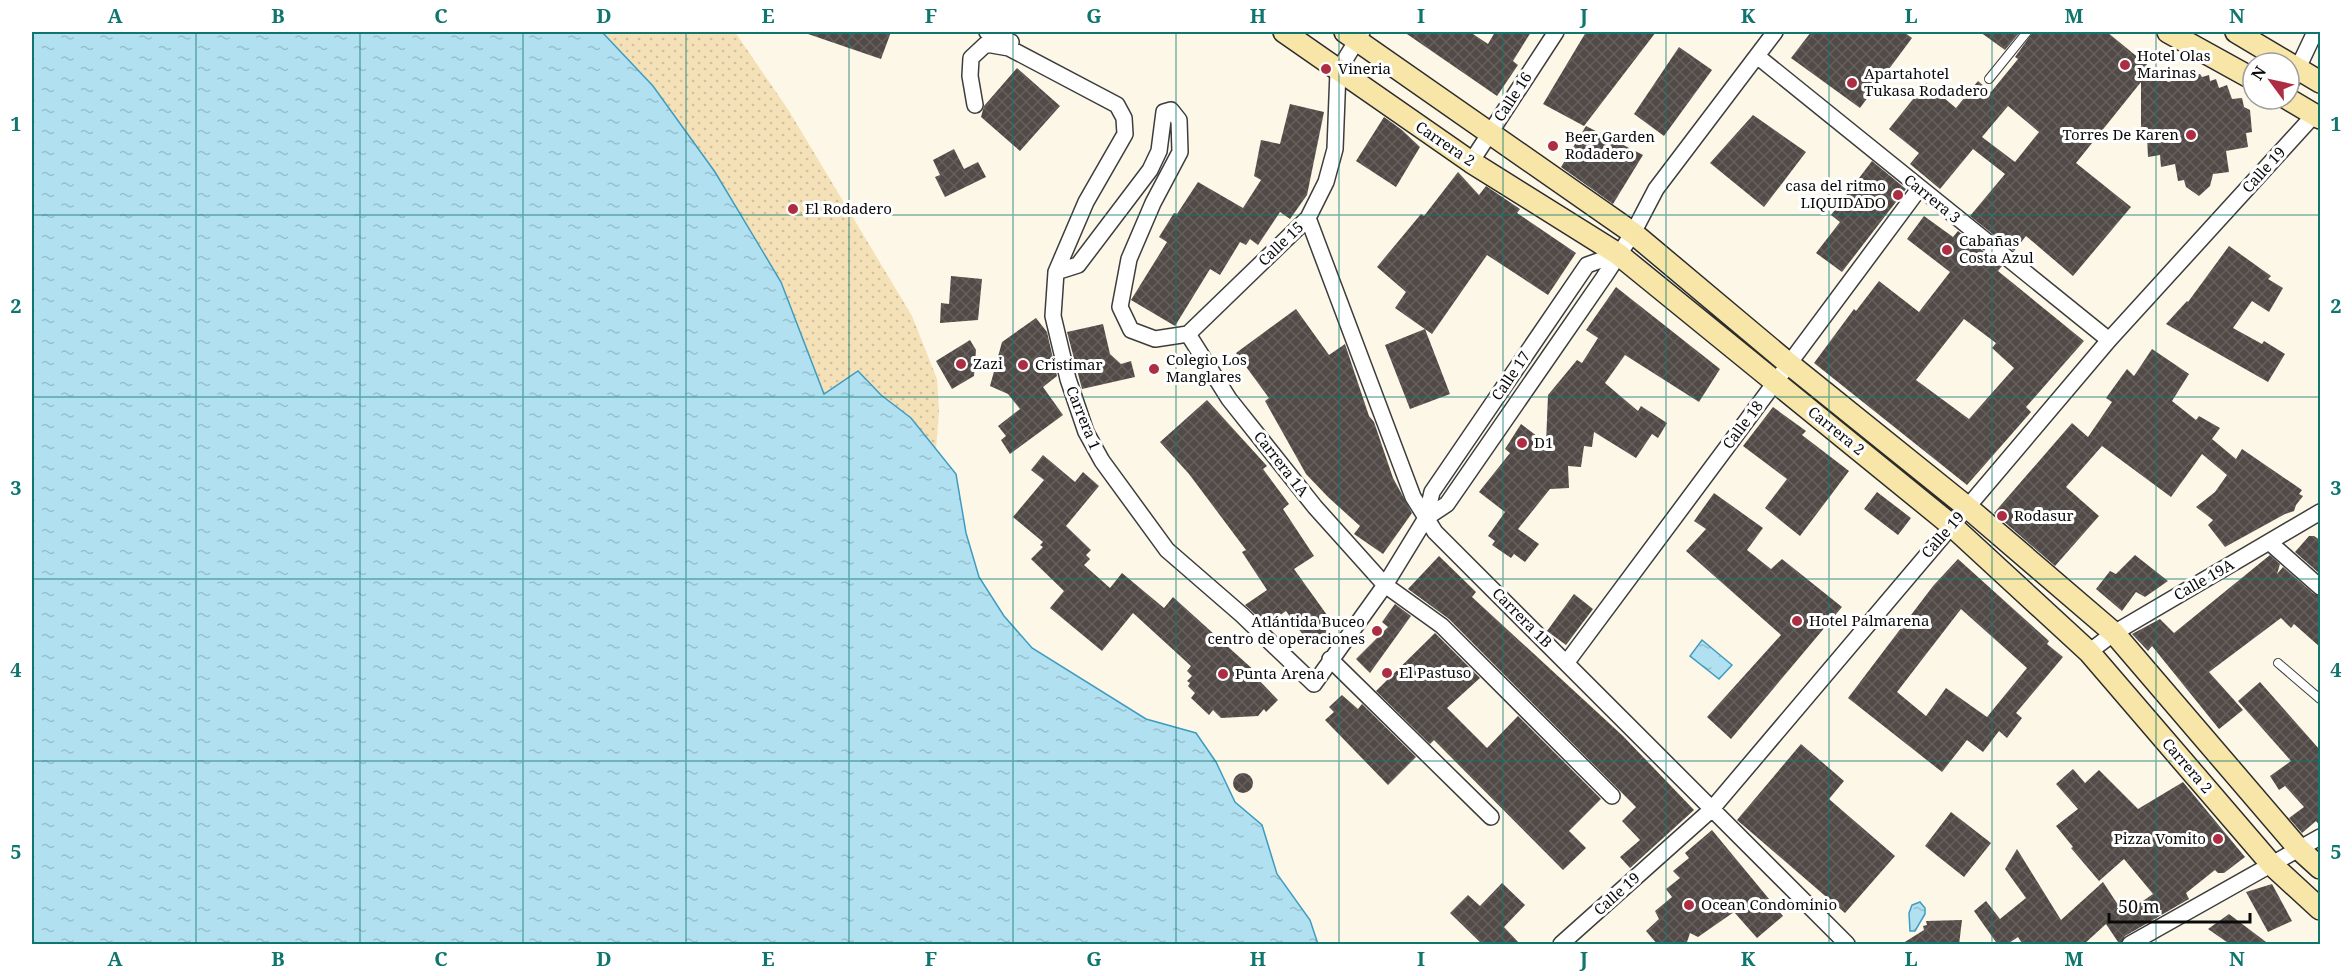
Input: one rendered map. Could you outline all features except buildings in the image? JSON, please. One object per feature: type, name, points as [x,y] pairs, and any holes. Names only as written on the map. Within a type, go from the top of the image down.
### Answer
[{"type":"street","points":[[987,32],[1010,41],[1064,76]]},
{"type":"street","name":"Carrera 2","points":[[1284,32],[1471,162],[1618,254],[1951,525],[2089,652],[2272,865],[2320,909]]},
{"type":"street","name":"Calle 16","points":[[1471,162],[1556,32]]},
{"type":"street","name":"Calle 17","points":[[1426,518],[1447,504],[1633,233],[1656,189],[1775,32]]},
{"type":"street","points":[[2168,32],[2241,72]]},
{"type":"street","points":[[2236,32],[2269,51]]},
{"type":"street","points":[[2301,62],[2315,32]]},
{"type":"street","name":"Carrera 2","points":[[1355,34],[1490,134],[1633,233],[1788,363],[1967,507],[2114,633],[2299,849],[2320,868]]},
{"type":"street","name":"Calle 15","points":[[1188,334],[1308,218],[1326,182],[1335,149],[1338,71],[1355,34]]},
{"type":"street","points":[[975,105],[970,76],[971,58],[986,44],[1009,48],[1064,76]]},
{"type":"street","name":"Carrera 3","points":[[1757,56],[2109,340]]},
{"type":"street","points":[[2301,70],[2320,82]]},
{"type":"street","name":"Carrera 1","points":[[1064,76],[1117,105],[1124,118],[1125,134],[1086,202],[1056,272],[1053,316],[1068,378],[1086,432],[1102,461],[1167,550],[1242,615],[1314,684]]},
{"type":"street","points":[[2301,106],[2318,116]]},
{"type":"street","points":[[1056,272],[1078,265],[1150,170],[1159,151],[1161,120],[1164,112],[1171,110],[1179,120],[1180,152],[1153,203],[1129,259],[1120,307],[1131,330],[1155,339],[1188,334]]},
{"type":"street","name":"Calle 19","points":[[1561,945],[1711,810],[2109,340],[2318,116]]},
{"type":"street","name":"Calle 18","points":[[1567,662],[1919,189]]},
{"type":"street","name":"Carrera 1B","points":[[1308,218],[1413,497],[1435,532],[1847,945]]},
{"type":"street","name":"Calle 17","points":[[1314,684],[1385,585],[1426,518],[1432,492],[1587,265],[1618,254]]},
{"type":"street","name":"Carrera 1A","points":[[1188,334],[1229,399],[1315,507],[1385,585],[1442,626],[1612,796]]},
{"type":"street","points":[[1523,358],[1540,370]]},
{"type":"street","name":"Calle 19A","points":[[2089,652],[2114,633],[2320,512]]},
{"type":"street","points":[[2269,542],[2320,587]]},
{"type":"street","points":[[1330,659],[1491,817]]},
{"type":"street","points":[[2130,945],[2320,837]]},
{"type":"lane","points":[[1989,79],[2027,32]]},
{"type":"lane","points":[[2278,663],[2320,699]]},
{"type":"sand","name":"El Rodadero","points":[[602,32],[735,32],[789,111],[912,316],[937,379],[939,411],[936,450],[911,418],[877,391],[858,371],[824,395],[781,282],[715,172],[653,86]]},
{"type":"water","points":[[32,32],[602,32],[653,86],[715,172],[781,282],[824,394],[858,371],[881,395],[911,418],[956,474],[966,533],[979,577],[1004,616],[1032,648],[1146,719],[1196,733],[1216,762],[1235,802],[1262,825],[1277,874],[1310,920],[1318,944],[32,944]]},
{"type":"water","points":[[1702,640],[1732,665],[1719,679],[1690,656]]},
{"type":"water","points":[[1920,902],[1925,908],[1925,914],[1915,931],[1910,931],[1909,913],[1912,905]]},
{"type":"place","name":"Hotel Olas Marinas","points":[[2125,65]]},
{"type":"place","name":"Vineria","points":[[1326,69]]},
{"type":"place","name":"Apartahotel Tukasa Rodadero","points":[[1852,83]]},
{"type":"place","name":"Torres De Karen","points":[[2191,135]]},
{"type":"place","name":"Beer Garden Rodadero","points":[[1553,146]]},
{"type":"place","name":"casa del ritmo LIQUIDADO","points":[[1898,195]]},
{"type":"place","name":"El Rodadero","points":[[793,209]]},
{"type":"place","name":"Cabañas Costa Azul","points":[[1947,250]]},
{"type":"place","name":"Zazi","points":[[961,364]]},
{"type":"place","name":"Cristimar","points":[[1023,365]]},
{"type":"place","name":"Colegio Los Manglares","points":[[1154,369]]},
{"type":"place","name":"D1","points":[[1522,443]]},
{"type":"place","name":"Rodasur","points":[[2002,516]]},
{"type":"place","name":"Hotel Palmarena","points":[[1797,621]]},
{"type":"place","name":"Atlántida Buceo centro de operaciones","points":[[1377,631]]},
{"type":"place","name":"El Pastuso","points":[[1387,673]]},
{"type":"place","name":"Punta Arena","points":[[1223,674]]},
{"type":"place","name":"Pizza Vomito","points":[[2218,839]]},
{"type":"place","name":"Ocean Condominio","points":[[1689,905]]}]
